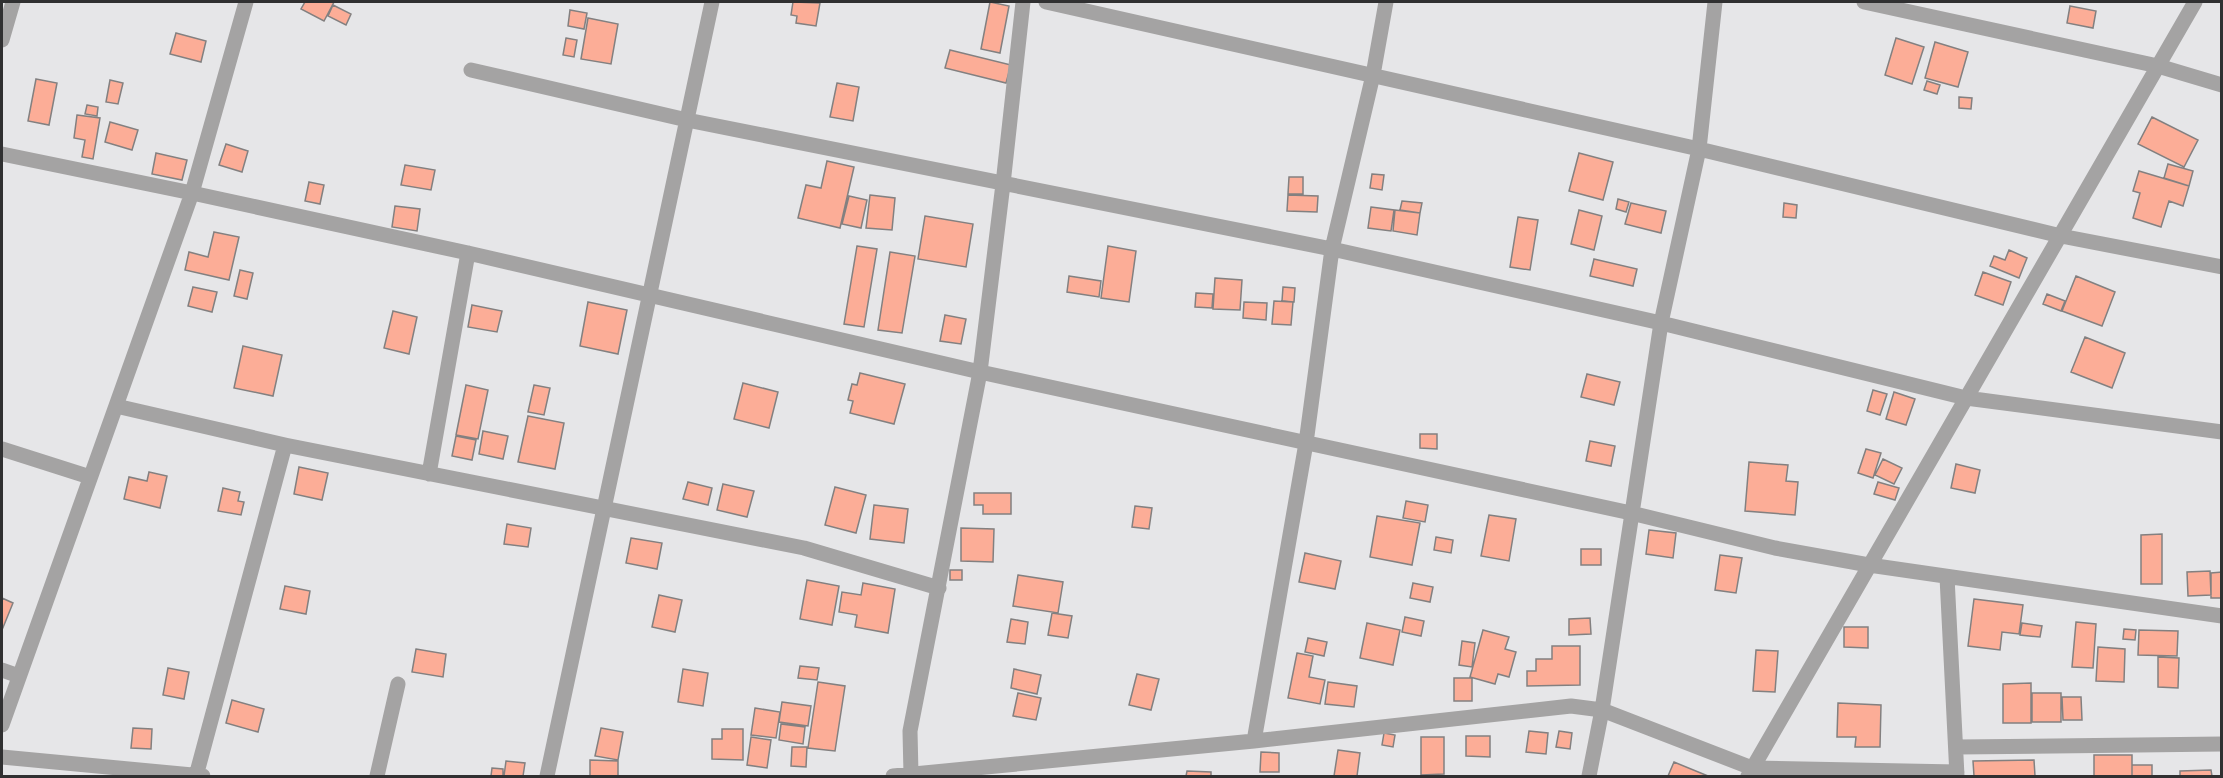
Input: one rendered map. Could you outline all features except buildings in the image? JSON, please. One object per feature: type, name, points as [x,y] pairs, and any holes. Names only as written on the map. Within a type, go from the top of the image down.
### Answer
[{"type":"street","points":[[2,40],[13,2]]},
{"type":"street","points":[[2,725],[192,193],[246,2]]},
{"type":"street","points":[[547,777],[712,2]]},
{"type":"street","points":[[911,774],[910,732],[980,372],[1023,2]]},
{"type":"street","points":[[1046,2],[1699,149],[2061,236],[2222,267]]},
{"type":"street","points":[[1254,741],[1306,443],[1332,249],[1373,75],[1386,2]]},
{"type":"street","points":[[1589,777],[1602,710],[1661,323],[1699,149],[1714,2]]},
{"type":"street","points":[[1864,2],[2158,66],[2222,85]]},
{"type":"street","points":[[1750,772],[2195,2]]},
{"type":"street","points":[[471,70],[687,120],[1332,249],[1661,323],[1966,398],[2222,432]]},
{"type":"street","points":[[2,154],[468,253],[649,297],[980,372],[1631,513],[1775,548],[1869,565],[2222,616]]},
{"type":"street","points":[[429,474],[468,253]]},
{"type":"street","points":[[116,406],[285,445],[804,548],[939,588]]},
{"type":"street","points":[[2,757],[200,776],[285,445]]},
{"type":"street","points":[[2,449],[90,477]]},
{"type":"street","points":[[893,777],[1571,706],[1602,710],[1750,772],[1957,774],[1947,576]]},
{"type":"street","points":[[2,670],[19,676]]},
{"type":"street","points":[[377,777],[398,684]]},
{"type":"street","points":[[1957,747],[2222,744]]}]
